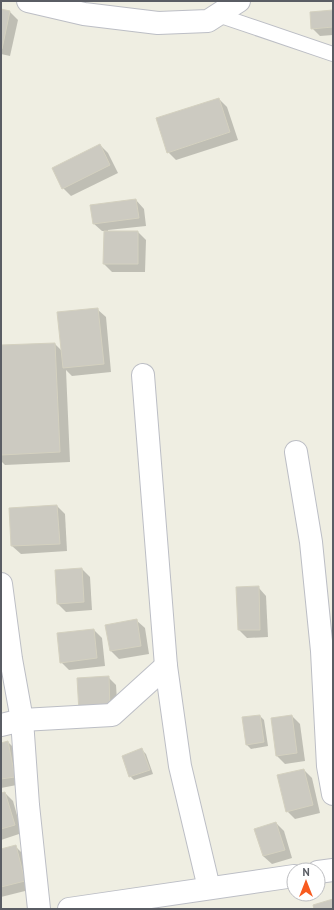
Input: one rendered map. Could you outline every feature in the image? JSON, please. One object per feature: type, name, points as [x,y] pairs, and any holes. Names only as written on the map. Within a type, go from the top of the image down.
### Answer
[{"type":"street","points":[[28,1],[84,14],[158,23],[208,21],[239,1]]},
{"type":"street","points":[[142,375],[166,666],[180,766],[209,888]]},
{"type":"street","points":[[296,452],[311,542],[322,651],[328,766],[333,794]]},
{"type":"street","points":[[1,584],[11,659],[11,722],[28,805],[39,909]]},
{"type":"street","points":[[11,722],[112,715],[166,666]]},
{"type":"street","points":[[69,909],[286,877]]},
{"type":"lane","points":[[218,15],[333,54]]},
{"type":"building","points":[[1,9],[10,11],[2,49],[1,48]]},
{"type":"building","points":[[333,10],[333,27],[311,29],[310,12]]},
{"type":"building","points":[[219,98],[230,132],[167,153],[156,118]]},
{"type":"building","points":[[100,144],[110,165],[62,189],[52,168]]},
{"type":"building","points":[[136,199],[139,218],[93,224],[90,205]]},
{"type":"building","points":[[104,231],[138,231],[138,264],[103,264]]},
{"type":"building","points":[[98,308],[104,364],[63,368],[57,312]]},
{"type":"building","points":[[55,343],[60,452],[1,455],[1,345]]},
{"type":"building","points":[[57,505],[60,544],[11,546],[9,508]]},
{"type":"building","points":[[82,568],[84,602],[57,604],[55,570]]},
{"type":"building","points":[[259,586],[260,630],[238,630],[236,587]]},
{"type":"building","points":[[137,619],[141,646],[110,651],[105,625]]},
{"type":"building","points":[[94,629],[97,658],[60,663],[57,633]]},
{"type":"building","points":[[109,676],[110,710],[79,712],[77,678]]},
{"type":"building","points":[[260,715],[264,742],[246,745],[242,717]]},
{"type":"building","points":[[292,715],[297,753],[276,756],[271,718]]},
{"type":"building","points":[[8,741],[15,777],[1,779],[1,743]]},
{"type":"building","points":[[142,748],[150,770],[129,777],[122,756]]},
{"type":"building","points":[[304,769],[313,805],[286,812],[277,775]]},
{"type":"building","points":[[5,792],[15,825],[1,829],[1,793]]},
{"type":"building","points":[[276,822],[285,850],[263,856],[254,829]]},
{"type":"building","points":[[16,845],[25,881],[1,887],[1,849]]},
{"type":"building","points":[[333,899],[333,909],[314,909],[313,905]]}]
